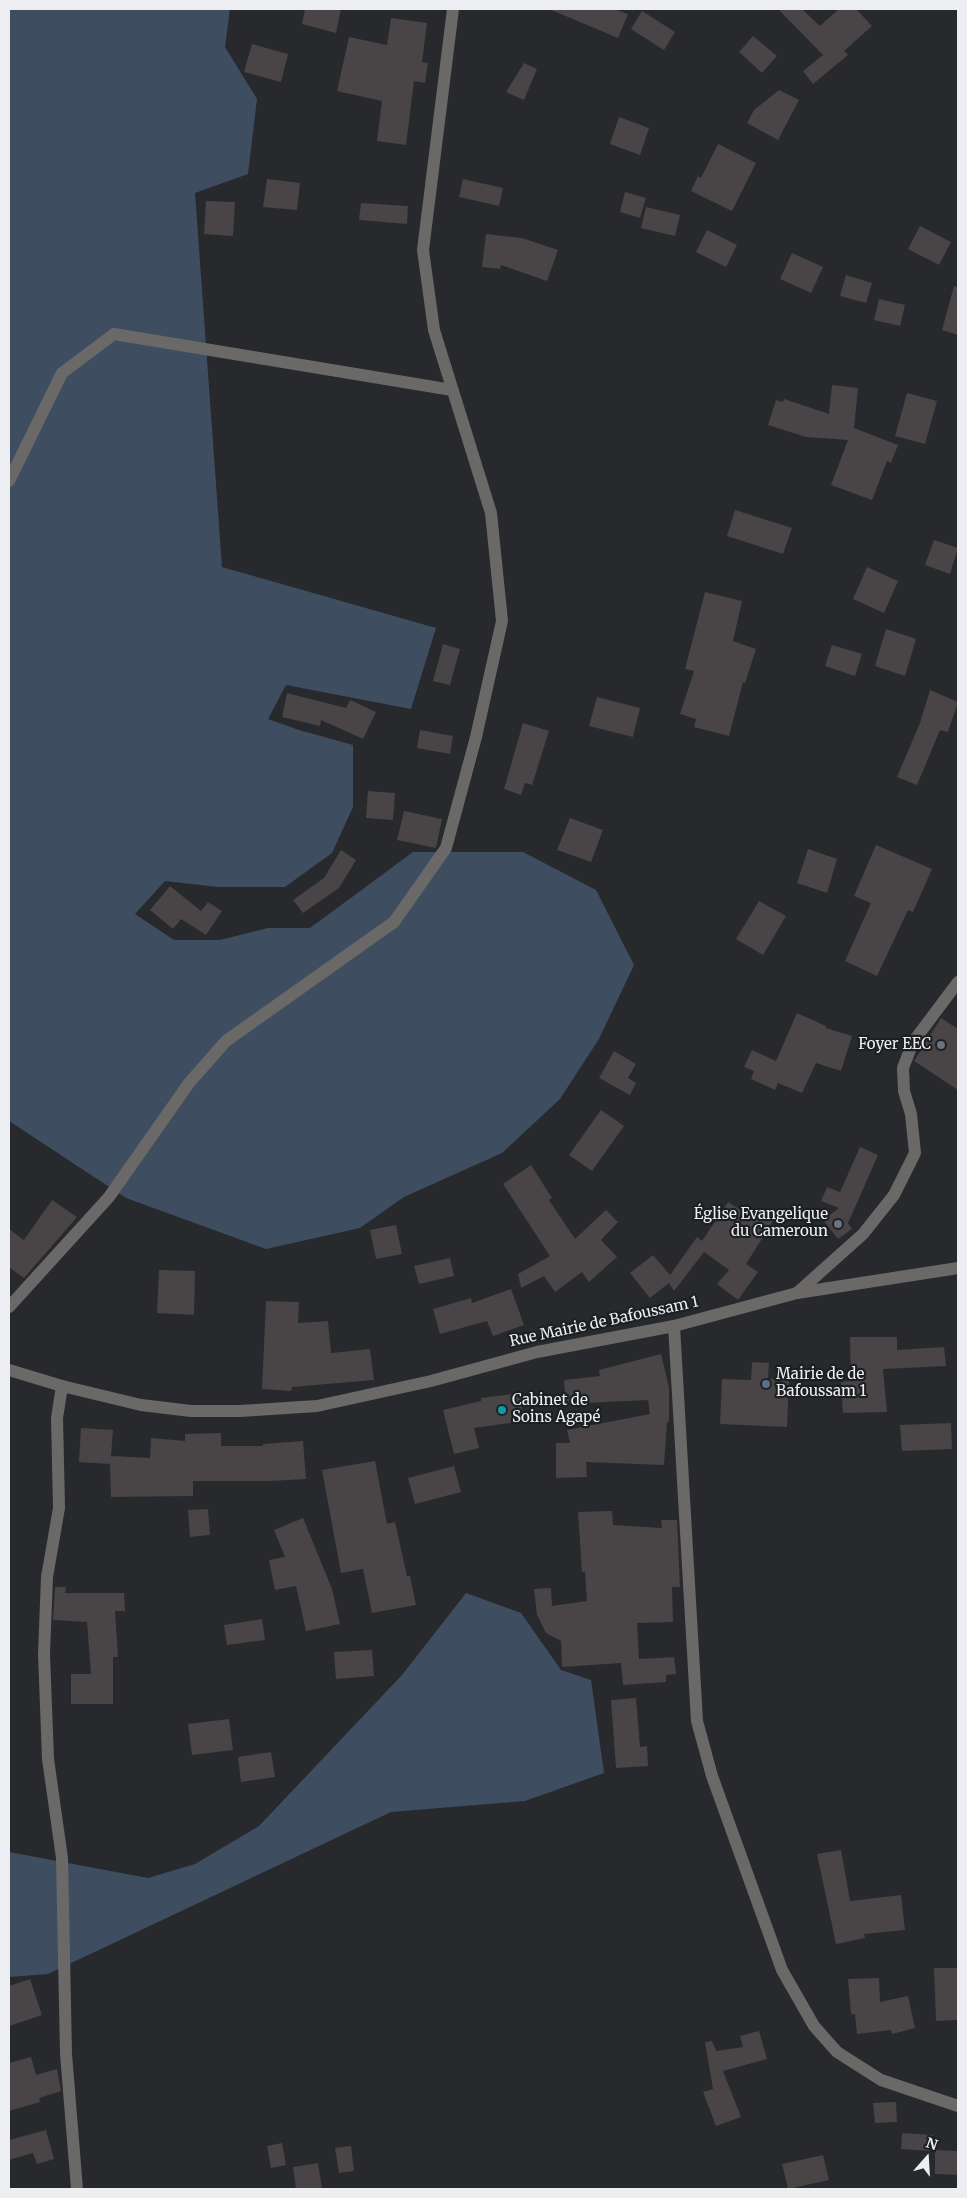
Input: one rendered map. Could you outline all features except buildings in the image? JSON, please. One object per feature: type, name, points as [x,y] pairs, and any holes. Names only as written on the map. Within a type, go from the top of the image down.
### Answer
[{"type":"street","points":[[9,1306],[109,1197],[189,1083],[226,1041],[394,922],[446,848],[476,737],[502,621],[491,513],[434,330],[423,250],[453,9]]},
{"type":"street","points":[[9,481],[62,373],[114,334],[452,390]]},
{"type":"street","points":[[797,1293],[863,1234],[894,1195],[915,1153],[911,1114],[904,1091],[903,1068],[913,1042],[958,982]]},
{"type":"street","name":"Rue Mairie de Bafoussam 1","points":[[9,1370],[62,1386],[141,1405],[191,1411],[257,1411],[317,1406],[431,1380],[545,1350],[674,1326],[797,1293],[958,1268]]},
{"type":"street","points":[[674,1326],[697,1721],[712,1776],[782,1970],[814,2026],[837,2052],[881,2080],[958,2106]]},
{"type":"street","points":[[62,1386],[57,1418],[59,1508],[48,1577],[44,1654],[48,1760],[62,1858],[66,2054],[77,2189]]},
{"type":"shaded area","points":[[9,9],[230,9],[225,47],[257,99],[248,174],[195,193],[222,567],[436,628],[411,709],[286,685],[268,719],[353,745],[353,807],[332,853],[285,887],[218,887],[165,881],[135,914],[174,940],[220,940],[268,928],[310,928],[413,852],[523,852],[596,890],[634,965],[599,1039],[560,1099],[502,1153],[404,1197],[360,1228],[266,1249],[126,1198],[9,1121]]},
{"type":"shaded area","points":[[466,1593],[521,1613],[561,1670],[591,1680],[604,1773],[525,1801],[391,1812],[48,1974],[9,1977],[9,1852],[148,1878],[195,1864],[259,1826],[402,1675]]},
{"type":"place","name":"Foyer EEC","points":[[941,1045]]},
{"type":"place","name":"Église Evangelique du Cameroun","points":[[838,1224]]},
{"type":"place","name":"Mairie de de Bafoussam 1","points":[[766,1384]]},
{"type":"place","name":"Cabinet de Soins Agapé","points":[[502,1410]]}]
